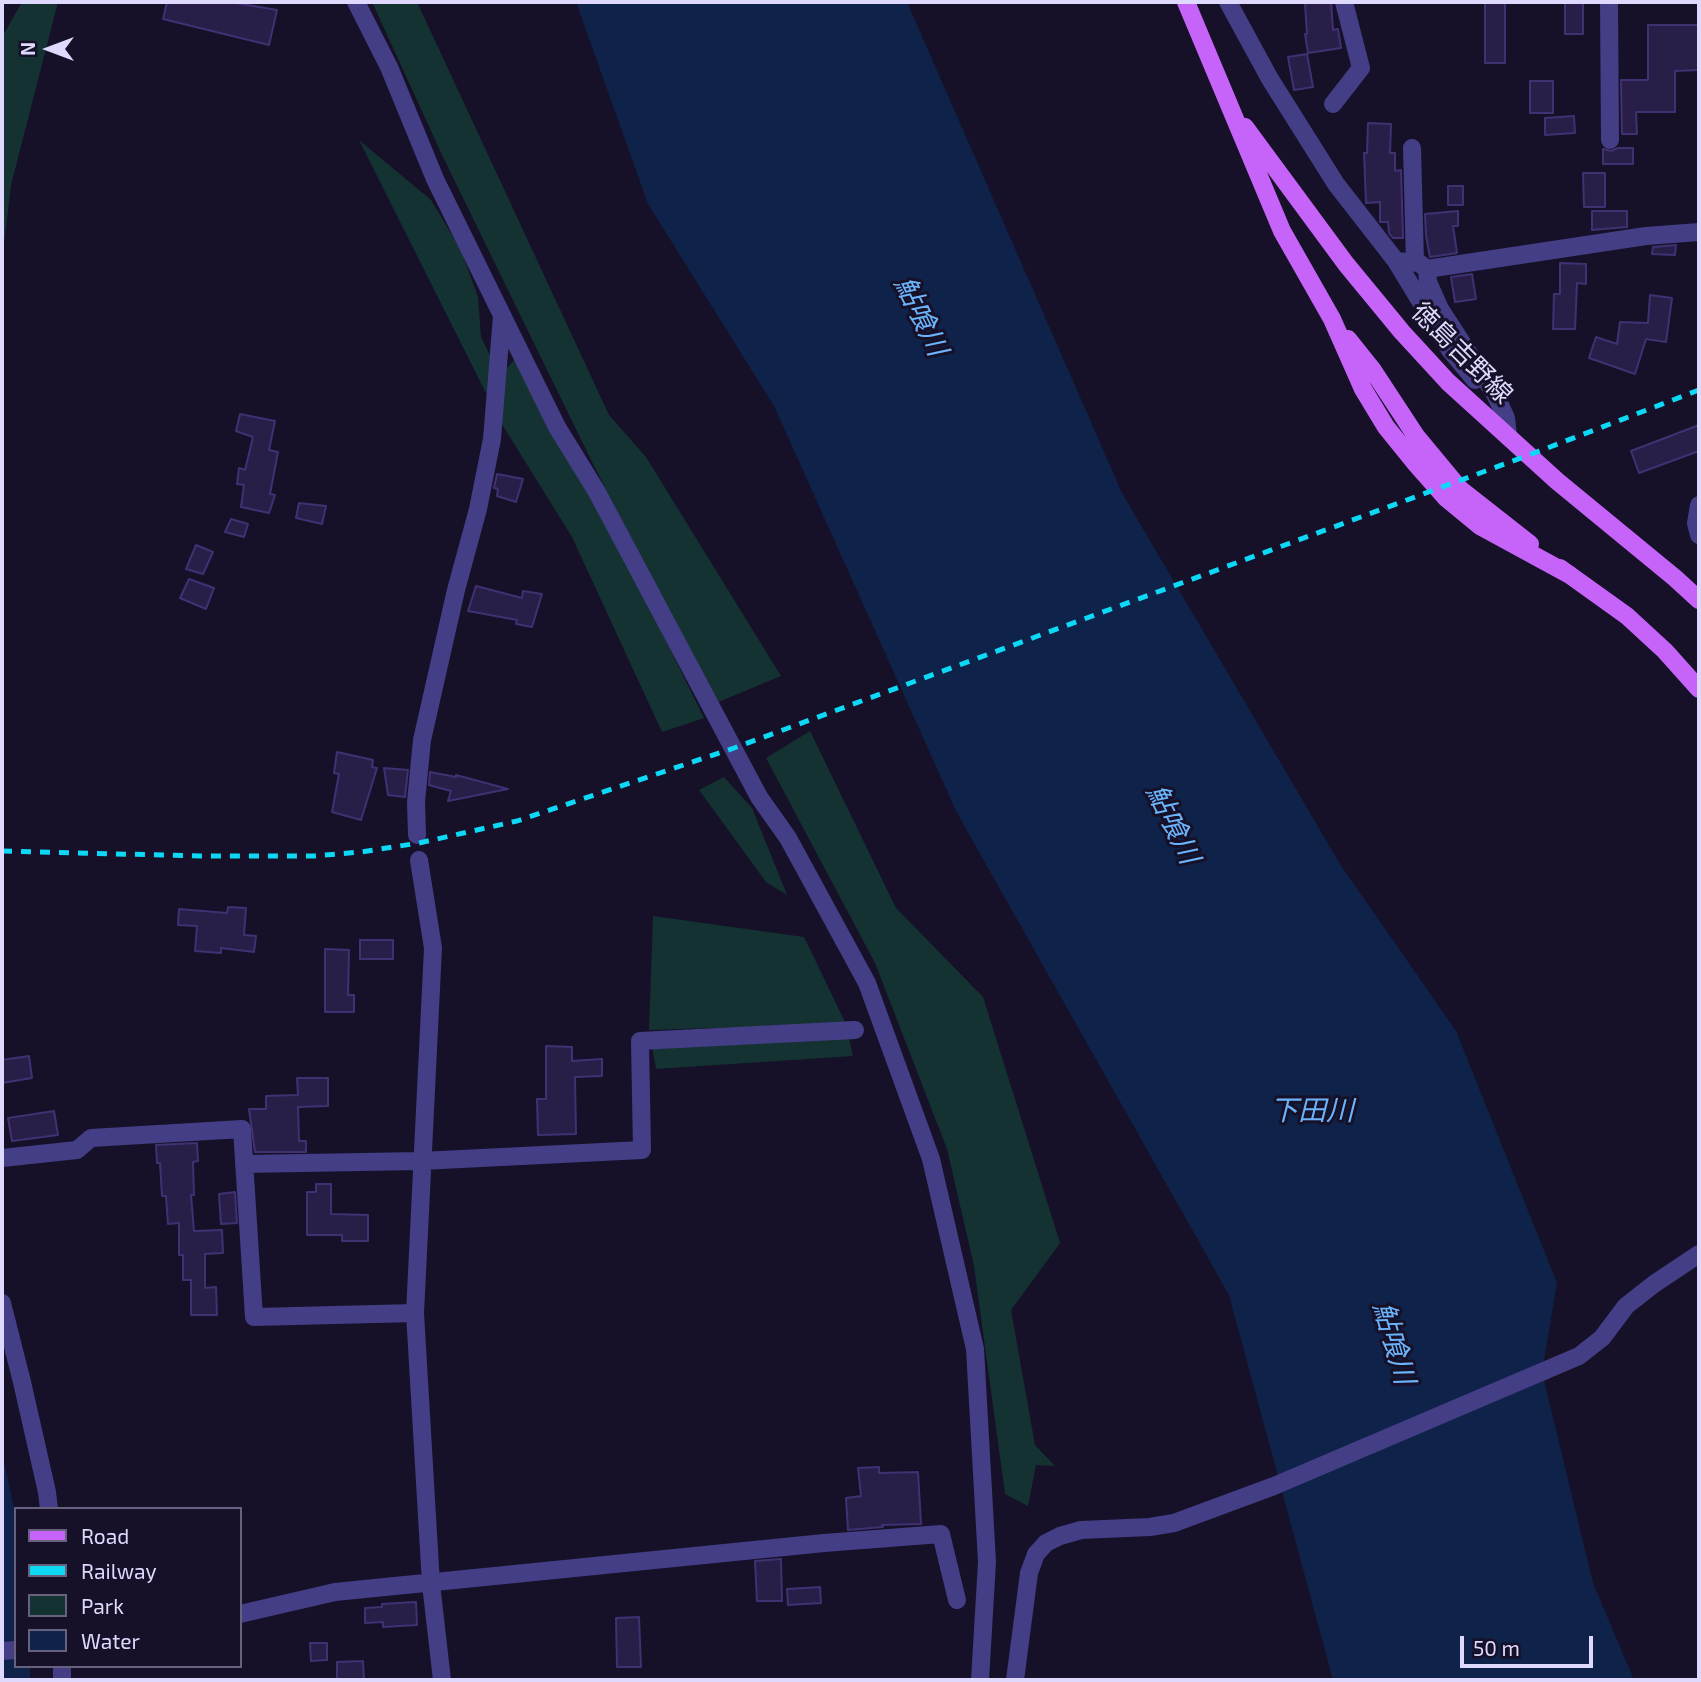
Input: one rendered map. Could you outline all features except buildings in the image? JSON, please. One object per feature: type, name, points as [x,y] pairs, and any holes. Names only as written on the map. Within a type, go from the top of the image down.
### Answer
[{"type":"main road","name":"徳島吉野線","points":[[1186,2],[1282,231],[1332,319],[1363,389],[1386,427],[1446,498],[1480,526],[1570,575],[1627,616],[1665,651],[1699,690]]},
{"type":"main road","name":"徳島吉野線","points":[[1228,105],[1346,264],[1402,332],[1448,382],[1557,481],[1699,600]]},
{"type":"street","points":[[356,2],[389,67],[435,179],[557,427],[597,492],[759,797],[788,838],[867,983],[931,1159],[975,1349],[987,1562],[980,1680]]},
{"type":"street","points":[[1228,2],[1270,79],[1336,184],[1396,261],[1450,349],[1476,381],[1495,394]]},
{"type":"street","points":[[1333,104],[1361,68],[1344,2]]},
{"type":"street","points":[[1609,2],[1610,141]]},
{"type":"street","points":[[1412,148],[1421,266],[1440,309],[1495,394],[1506,418],[1508,436]]},
{"type":"street","points":[[1396,261],[1421,266],[1646,236],[1699,232]]},
{"type":"street","points":[[417,835],[416,803],[422,740],[456,590],[478,509],[492,439],[502,315]]},
{"type":"street","points":[[1698,513],[1699,535]]},
{"type":"street","points":[[419,860],[433,948],[415,1313],[431,1584],[442,1680]]},
{"type":"street","points":[[244,1164],[421,1161],[642,1150],[640,1041],[855,1030]]},
{"type":"street","points":[[2,1158],[77,1150],[91,1138],[242,1129],[254,1317],[415,1313]]},
{"type":"street","points":[[1015,1680],[1029,1573],[1036,1554],[1046,1543],[1081,1530],[1150,1527],[1174,1523],[1275,1486],[1579,1356],[1602,1338],[1626,1306],[1654,1283],[1699,1254]]},
{"type":"street","points":[[2,1303],[49,1507]]},
{"type":"street","points":[[242,1614],[335,1592],[824,1543],[941,1534],[957,1600]]},
{"type":"green space","points":[[22,2],[58,2],[11,185],[2,260],[2,37]]},
{"type":"green space","points":[[372,2],[417,2],[609,415],[646,457],[781,676],[716,703],[594,466],[443,157]]},
{"type":"green space","points":[[359,140],[431,200],[461,250],[478,297],[481,337],[500,376],[515,359],[619,545],[704,718],[662,732],[572,537],[500,421]]},
{"type":"green space","points":[[810,731],[896,908],[983,997],[1060,1243],[1011,1310],[1035,1445],[1055,1466],[1036,1465],[1028,1506],[1005,1494],[974,1266],[947,1149],[875,963],[766,758]]},
{"type":"green space","points":[[724,777],[752,808],[787,895],[766,882],[699,790]]},
{"type":"green space","points":[[653,916],[804,937],[846,1024],[649,1030]]},
{"type":"green space","points":[[849,1038],[853,1056],[656,1069],[652,1047]]},
{"type":"water","name":"下田川","points":[[576,2],[907,2],[1122,493],[1340,864],[1456,1031],[1557,1283],[1542,1372],[1593,1583],[1634,1680],[1333,1680],[1229,1295],[957,813],[774,406],[648,204]]},
{"type":"water","points":[[2,1453],[14,1508],[14,1668],[30,1668],[30,1680],[2,1680]]},
{"type":"railway","points":[[2,851],[314,856],[419,843],[517,821],[734,748],[1699,390]]},
{"type":"water label","name":"鮎喰川","points":[[921,316]]},
{"type":"water label","name":"鮎喰川","points":[[1173,824]]},
{"type":"water label","name":"鮎喰川","points":[[1394,1343]]}]
